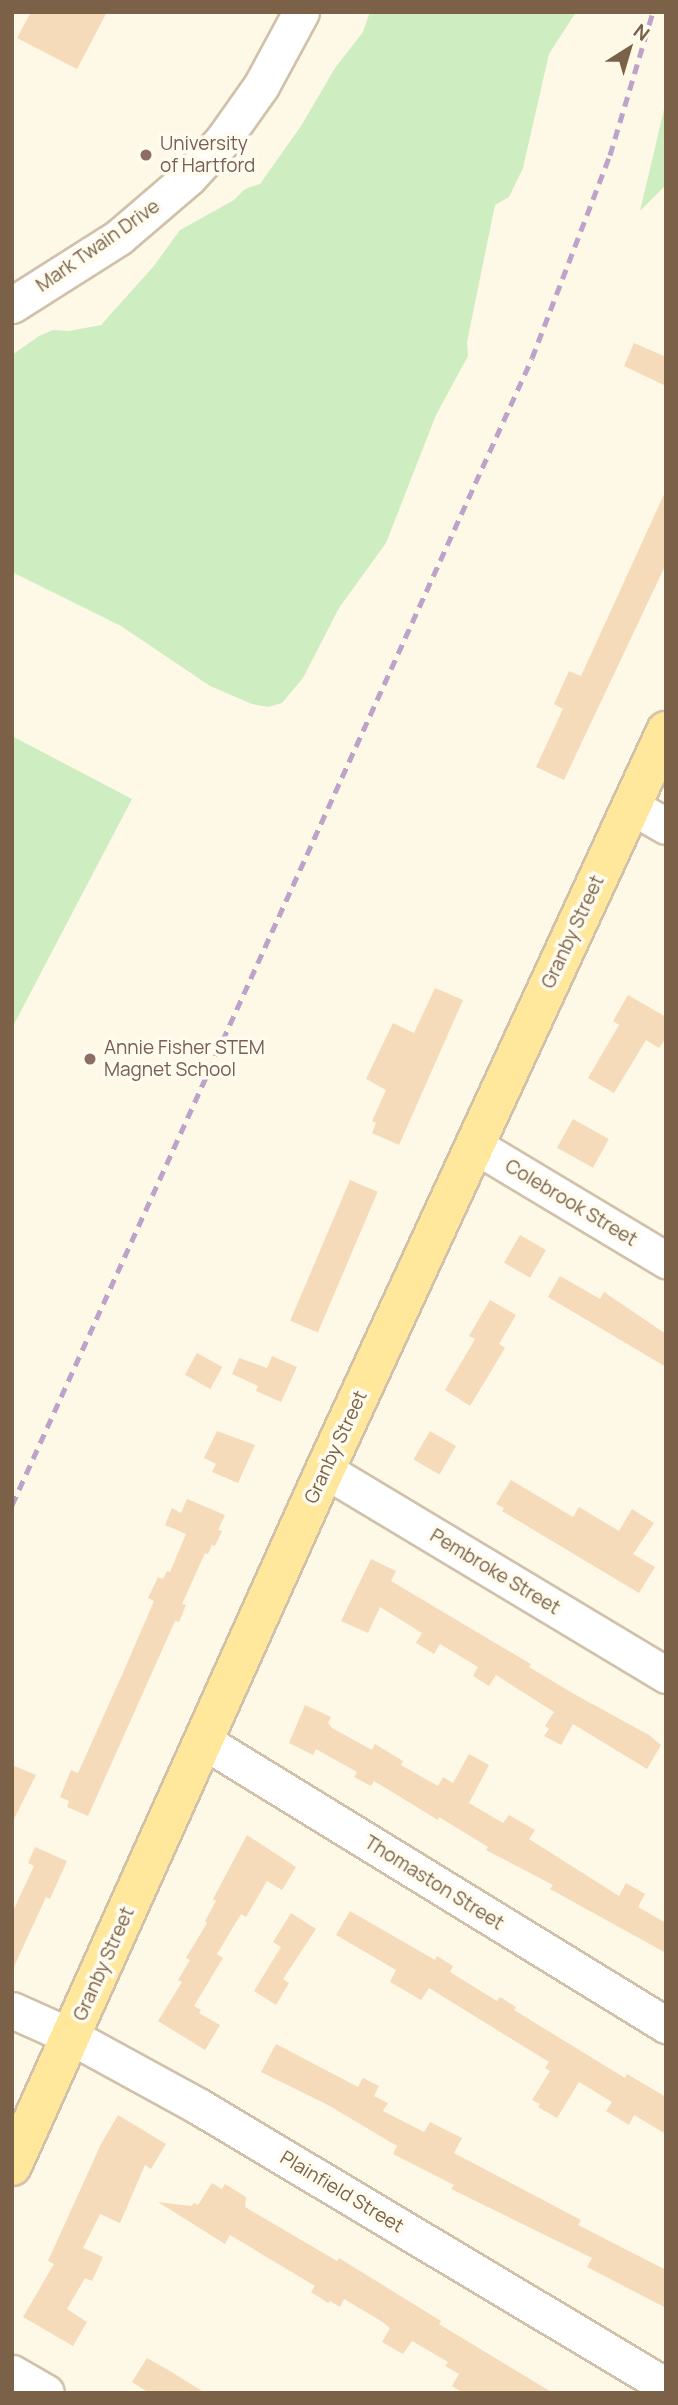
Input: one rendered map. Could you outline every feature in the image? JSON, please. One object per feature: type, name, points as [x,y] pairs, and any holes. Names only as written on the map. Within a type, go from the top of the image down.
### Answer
[{"type":"main road","name":"Granby Street","points":[[12,2166],[325,1470],[666,731]]},
{"type":"street","name":"Mark Twain Drive","points":[[12,305],[119,237],[189,177],[222,141],[261,86],[301,12]]},
{"type":"street","points":[[631,806],[666,826]]},
{"type":"street","name":"Colebrook Street","points":[[476,1146],[666,1260]]},
{"type":"street","name":"Pembroke Street","points":[[325,1470],[666,1675]]},
{"type":"street","name":"Thomaston Street","points":[[202,1740],[666,2025]]},
{"type":"street","name":"Plainfield Street","points":[[12,2010],[72,2037],[198,2106],[666,2386]]},
{"type":"street","points":[[12,2372],[46,2393]]},
{"type":"green space","points":[[370,12],[576,12],[549,54],[523,168],[509,197],[495,205],[467,342],[468,356],[436,415],[386,543],[339,608],[303,678],[282,703],[268,707],[252,704],[210,686],[121,626],[12,572],[12,355],[39,336],[53,330],[69,331],[101,325],[153,267],[180,230],[234,200],[245,189],[260,184],[301,126],[335,68],[363,32]]},
{"type":"green space","points":[[666,101],[666,185],[640,211]]},
{"type":"green space","points":[[12,736],[132,799],[12,1028]]},
{"type":"building","points":[[31,12],[107,12],[77,69],[17,38]]},
{"type":"building","points":[[634,343],[666,357],[666,386],[624,366]]},
{"type":"building","points":[[666,490],[666,564],[564,780],[536,767],[563,709],[554,704],[569,671],[581,676]]},
{"type":"building","points":[[435,988],[463,1000],[399,1145],[372,1133],[376,1123],[372,1121],[386,1090],[366,1079],[393,1023],[414,1033]]},
{"type":"building","points":[[628,995],[666,1017],[666,1038],[659,1048],[646,1040],[614,1093],[588,1078],[619,1025],[613,1021]]},
{"type":"building","points":[[573,1119],[609,1139],[593,1168],[557,1148]]},
{"type":"building","points":[[350,1180],[378,1192],[318,1333],[290,1321]]},
{"type":"building","points":[[520,1235],[546,1250],[530,1278],[504,1263]]},
{"type":"building","points":[[560,1276],[600,1299],[604,1292],[666,1334],[666,1367],[548,1297]]},
{"type":"building","points":[[490,1300],[516,1315],[499,1344],[505,1348],[470,1406],[445,1390],[475,1339],[469,1336]]},
{"type":"building","points":[[197,1353],[222,1367],[210,1389],[185,1375]]},
{"type":"building","points":[[272,1356],[297,1367],[281,1402],[256,1391],[258,1386],[232,1374],[239,1358],[267,1368]]},
{"type":"building","points":[[217,1431],[255,1445],[238,1483],[212,1472],[216,1464],[204,1458]]},
{"type":"building","points":[[430,1431],[456,1446],[439,1475],[414,1460]]},
{"type":"building","points":[[511,1480],[573,1517],[579,1507],[619,1531],[632,1509],[654,1523],[633,1554],[655,1567],[639,1593],[502,1511],[504,1508],[496,1504]]},
{"type":"building","points":[[187,1499],[225,1515],[218,1530],[222,1531],[215,1546],[212,1545],[208,1554],[205,1553],[182,1604],[186,1605],[179,1622],[175,1621],[88,1816],[67,1807],[69,1801],[60,1797],[71,1770],[78,1773],[122,1675],[154,1601],[148,1598],[158,1577],[163,1579],[167,1571],[170,1572],[186,1534],[165,1525],[172,1508],[181,1513]]},
{"type":"building","points":[[371,1559],[396,1571],[391,1581],[531,1664],[529,1667],[574,1694],[649,1735],[661,1745],[647,1769],[573,1724],[561,1745],[544,1736],[549,1729],[545,1726],[554,1712],[496,1675],[489,1686],[473,1676],[478,1667],[440,1644],[434,1654],[416,1643],[422,1633],[380,1607],[368,1633],[341,1621]]},
{"type":"building","points":[[305,1705],[331,1717],[328,1723],[332,1728],[372,1750],[375,1744],[403,1761],[401,1765],[438,1786],[443,1777],[453,1783],[469,1754],[489,1765],[469,1803],[503,1823],[509,1815],[535,1830],[529,1839],[619,1896],[626,1883],[645,1894],[638,1907],[666,1923],[666,1953],[550,1889],[553,1885],[486,1850],[488,1847],[439,1817],[438,1820],[374,1781],[371,1786],[354,1777],[357,1772],[316,1749],[313,1755],[289,1743]]},
{"type":"building","points":[[12,1765],[36,1775],[12,1823]]},
{"type":"building","points":[[247,1835],[296,1867],[282,1890],[267,1881],[246,1917],[241,1914],[217,1954],[223,1958],[194,2006],[201,2010],[199,2013],[220,2025],[205,2050],[158,2021],[182,1982],[178,1980],[190,1960],[186,1958],[207,1923],[205,1921],[216,1901],[213,1899]]},
{"type":"building","points":[[35,1847],[67,1861],[50,1899],[46,1897],[12,1971],[12,1913],[34,1866],[28,1863]]},
{"type":"building","points":[[350,1911],[435,1960],[437,1956],[453,1966],[450,1972],[497,2001],[500,1997],[516,2007],[514,2010],[625,2078],[627,2074],[666,2097],[666,2134],[634,2115],[629,2125],[606,2111],[612,2102],[579,2082],[557,2118],[538,2107],[540,2104],[532,2100],[550,2071],[545,2068],[549,2062],[429,1988],[421,2000],[390,1982],[396,1970],[336,1935]]},
{"type":"building","points":[[291,1913],[316,1929],[283,1979],[289,1983],[276,2005],[254,1991],[281,1947],[273,1942]]},
{"type":"building","points":[[276,2044],[358,2087],[363,2078],[379,2086],[374,2096],[388,2103],[383,2111],[424,2132],[430,2122],[462,2138],[454,2153],[581,2220],[578,2225],[666,2270],[666,2308],[587,2267],[592,2258],[451,2189],[454,2185],[393,2154],[397,2146],[328,2105],[261,2072]]},
{"type":"building","points":[[118,2115],[166,2144],[151,2169],[145,2165],[120,2223],[100,2214],[83,2248],[103,2257],[92,2281],[85,2278],[67,2309],[87,2322],[73,2346],[23,2317],[54,2264],[48,2261],[101,2144]]},
{"type":"building","points":[[212,2183],[222,2189],[225,2184],[246,2197],[245,2207],[337,2261],[339,2258],[441,2321],[439,2324],[553,2393],[464,2393],[452,2386],[459,2374],[445,2366],[448,2362],[412,2341],[403,2354],[382,2342],[390,2328],[381,2321],[344,2299],[340,2307],[330,2301],[328,2303],[311,2292],[315,2286],[230,2235],[225,2244],[158,2202],[198,2205]]},
{"type":"building","points":[[147,2358],[205,2393],[149,2393],[132,2382]]},
{"type":"railway","points":[[12,1505],[532,358],[610,155],[653,12]]},
{"type":"place","name":"University of Hartford","points":[[146,155]]},
{"type":"place","name":"Annie Fisher STEM Magnet School","points":[[90,1059]]}]
